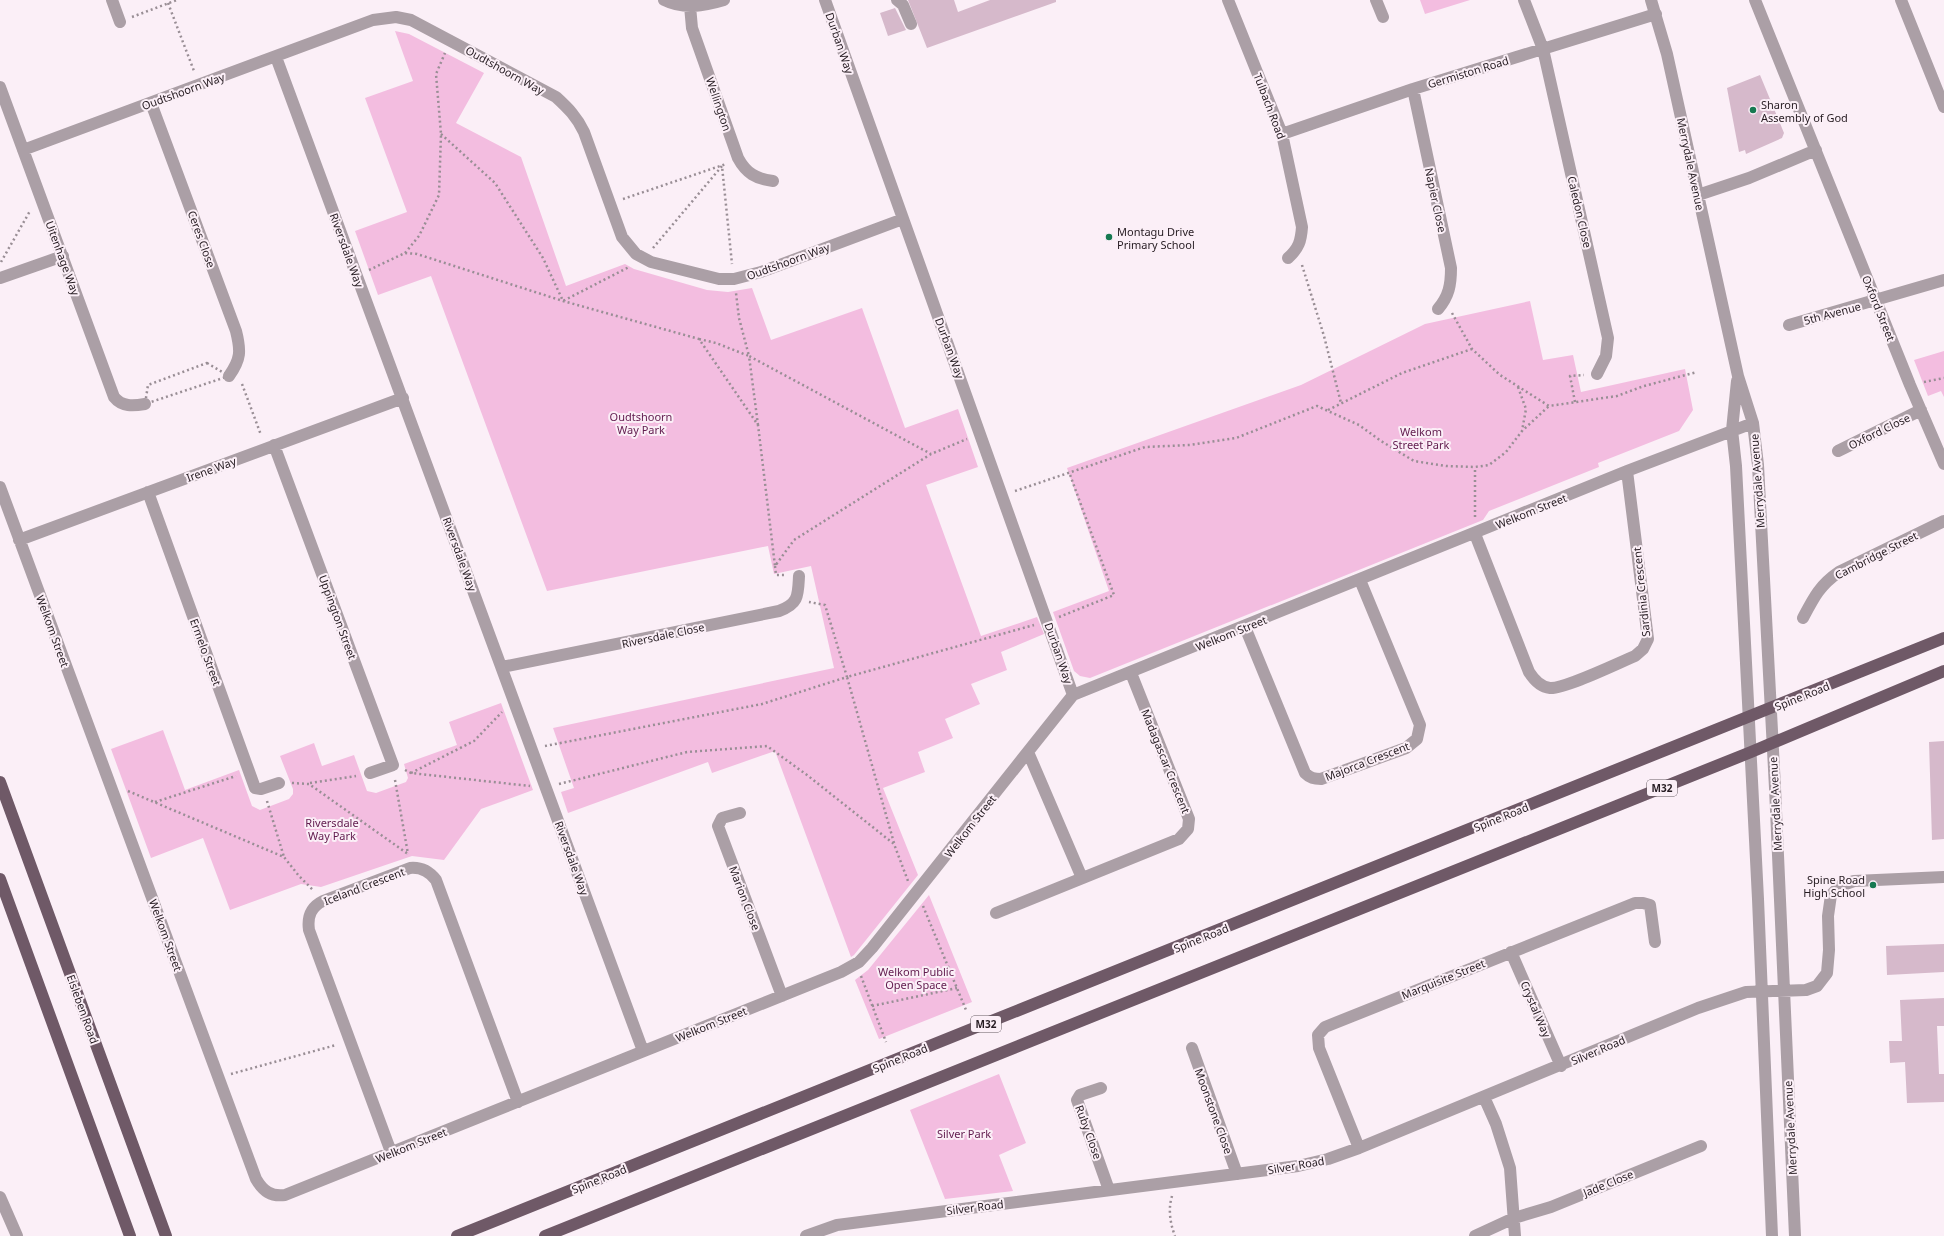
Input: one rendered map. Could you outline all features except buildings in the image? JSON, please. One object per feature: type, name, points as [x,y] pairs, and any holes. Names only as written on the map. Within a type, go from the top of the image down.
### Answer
[{"type":"main road","name":"Spine Road","points":[[457,1236],[1944,638]]},
{"type":"main road","name":"M32","points":[[546,1236],[1751,752],[1944,672]]},
{"type":"main road","name":"Eisleben Road","points":[[0,782],[166,1236]]},
{"type":"main road","points":[[0,879],[130,1236]]},
{"type":"street","points":[[112,0],[120,22]]},
{"type":"street","points":[[664,0],[674,4],[690,6],[699,6],[724,0]]},
{"type":"street","name":"Durban Way","points":[[825,0],[1048,621],[1073,695]]},
{"type":"street","points":[[897,0],[903,5],[911,24]]},
{"type":"street","name":"Tulbach Road","points":[[1228,0],[1282,134],[1302,227],[1301,241],[1298,249]]},
{"type":"street","points":[[1376,0],[1383,17]]},
{"type":"street","name":"Caledon Close","points":[[1524,0],[1543,49],[1608,338],[1606,356],[1598,374]]},
{"type":"street","name":"Merrydale Avenue","points":[[1651,0],[1667,54],[1738,376],[1752,423],[1758,465],[1795,1236]]},
{"type":"street","name":"Oxford Street","points":[[1755,0],[1910,385],[1944,464]]},
{"type":"street","points":[[1901,0],[1944,107]]},
{"type":"street","name":"Wellington","points":[[690,6],[692,28],[738,158],[744,169],[753,176],[773,181]]},
{"type":"street","name":"Germiston Road","points":[[1282,134],[1413,89],[1656,14]]},
{"type":"street","name":"Oudtshoorn Way","points":[[23,150],[384,18],[396,17],[411,20],[450,40],[556,97],[568,107],[577,118],[584,132],[622,237],[630,248],[644,259],[718,279],[734,279],[762,272],[903,219]]},
{"type":"street","name":"Riversdale Way","points":[[276,57],[643,1051]]},
{"type":"street","name":"Uitenhage Way","points":[[0,87],[114,397],[119,403],[126,405],[145,404]]},
{"type":"street","name":"Napier Close","points":[[1413,89],[1451,268],[1449,292],[1441,305]]},
{"type":"street","name":"Ceres Close","points":[[152,103],[236,331],[239,349],[237,365]]},
{"type":"street","points":[[1698,195],[1750,178],[1816,150]]},
{"type":"street","points":[[1288,258],[1298,249]]},
{"type":"street","points":[[0,278],[63,256]]},
{"type":"street","name":"5th Avenue","points":[[1789,325],[1944,280]]},
{"type":"street","points":[[229,376],[237,365]]},
{"type":"street","name":"Merrydale Avenue","points":[[1738,376],[1732,430],[1736,466],[1751,752],[1772,1236]]},
{"type":"street","name":"Irene Way","points":[[19,540],[403,398]]},
{"type":"street","name":"Oxford Close","points":[[1838,451],[1921,410]]},
{"type":"street","name":"Welkom Street","points":[[0,487],[256,1179],[268,1193],[285,1195],[782,996],[841,972],[858,962],[872,948],[1073,695],[1245,627],[1627,471],[1752,423]]},
{"type":"street","name":"Uppington Street","points":[[274,445],[393,765]]},
{"type":"street","name":"Sardinia Crescent","points":[[1475,534],[1529,672],[1535,681],[1549,688],[1556,688],[1571,683],[1635,656],[1643,649],[1648,639],[1627,471]]},
{"type":"street","name":"Ermelo Street","points":[[148,492],[255,788],[263,789]]},
{"type":"street","name":"Cambridge Street","points":[[1803,618],[1812,600],[1825,582],[1839,572],[1944,521]]},
{"type":"street","points":[[797,599],[799,576]]},
{"type":"street","name":"Majorca Crescent","points":[[1245,627],[1305,773],[1308,776],[1311,778],[1321,779],[1406,748],[1417,739],[1420,725],[1360,580]]},
{"type":"street","name":"Riversdale Close","points":[[502,667],[779,611],[792,605],[797,599]]},
{"type":"street","name":"Madagascar Crescent","points":[[996,913],[1179,839],[1188,829],[1189,819],[1131,673]]},
{"type":"street","points":[[1028,752],[1082,878]]},
{"type":"street","points":[[370,773],[393,765]]},
{"type":"street","points":[[263,789],[279,783]]},
{"type":"street","name":"Marion Close","points":[[740,813],[722,818],[718,826],[782,996]]},
{"type":"street","name":"Iceland Crescent","points":[[391,1152],[309,930],[309,916],[312,910],[323,900],[410,868],[426,870],[436,880],[518,1102]]},
{"type":"street","name":"Silver Road","points":[[806,1236],[837,1225],[1313,1164],[1358,1148],[1561,1066],[1698,1008],[1746,992],[1783,992],[1806,990],[1817,986],[1827,974],[1829,950],[1828,916],[1831,895],[1840,886],[1854,881],[1944,877]]},
{"type":"street","name":"Marquisite Street","points":[[1358,1148],[1319,1048],[1318,1040],[1320,1031],[1330,1024],[1604,915],[1639,903],[1650,905],[1655,942]]},
{"type":"street","name":"Crystal Way","points":[[1511,952],[1561,1066]]},
{"type":"street","name":"Moonstone Close","points":[[1192,1048],[1237,1174]]},
{"type":"street","name":"Ruby Close","points":[[1101,1088],[1080,1096],[1077,1098],[1077,1102],[1109,1190]]},
{"type":"street","points":[[1484,1097],[1496,1124],[1510,1168],[1515,1236]]},
{"type":"street","name":"Jade Close","points":[[1475,1236],[1514,1218],[1551,1206],[1701,1146]]},
{"type":"street","points":[[0,1197],[17,1236]]},
{"type":"path","points":[[120,22],[176,0]]},
{"type":"path","points":[[168,3],[199,85]]},
{"type":"path","points":[[357,276],[404,253],[419,236],[440,195],[441,134],[436,74],[450,40]]},
{"type":"path","points":[[441,134],[495,183],[543,258],[563,301]]},
{"type":"path","points":[[610,203],[722,166],[738,158]]},
{"type":"path","points":[[563,301],[644,259],[722,166]]},
{"type":"path","points":[[722,166],[739,318],[749,356],[775,566],[794,540],[931,454],[981,435]]},
{"type":"path","points":[[0,264],[40,194]]},
{"type":"path","points":[[1298,249],[1324,336],[1341,403]]},
{"type":"path","points":[[404,253],[417,254],[563,301],[716,343],[749,356],[931,454]]},
{"type":"path","points":[[1441,305],[1466,335],[1472,349],[1500,375],[1549,406]]},
{"type":"path","points":[[699,339],[758,425]]},
{"type":"path","points":[[1328,410],[1402,373],[1472,349]]},
{"type":"path","points":[[207,363],[229,376],[145,404],[148,385],[207,363]]},
{"type":"path","points":[[237,365],[242,386],[261,435],[274,445]]},
{"type":"path","points":[[1003,495],[1145,447],[1190,445],[1236,438],[1317,406],[1359,425],[1381,441],[1414,461],[1446,466],[1475,467],[1489,465],[1506,452],[1522,431],[1549,406],[1617,396],[1644,386],[1697,372]]},
{"type":"path","points":[[1575,402],[1570,376],[1598,374]]},
{"type":"path","points":[[1910,385],[1944,378]]},
{"type":"path","points":[[1518,387],[1526,409],[1522,431]]},
{"type":"path","points":[[1475,467],[1475,534]]},
{"type":"path","points":[[532,749],[762,704],[847,677],[1048,621],[1114,594],[1069,472]]},
{"type":"path","points":[[797,599],[825,605],[894,844]]},
{"type":"path","points":[[411,773],[474,741],[514,700]]},
{"type":"path","points":[[393,765],[410,868]]},
{"type":"path","points":[[155,802],[249,771]]},
{"type":"path","points":[[279,783],[309,784],[370,773]]},
{"type":"path","points":[[309,784],[408,854]]},
{"type":"path","points":[[122,789],[284,856]]},
{"type":"path","points":[[263,789],[284,856],[298,876],[323,900]]},
{"type":"path","points":[[858,962],[861,979],[886,1042]]},
{"type":"path","points":[[872,1006],[957,988]]},
{"type":"path","points":[[218,1078],[350,1041]]},
{"type":"path","points":[[1175,1236],[1170,1223],[1170,1202],[1176,1182]]},
{"type":"green space","points":[[1420,0],[1470,0],[1425,14]]},
{"type":"green space","name":"Oudtshoorn Way Park","points":[[395,31],[409,34],[484,73],[456,123],[521,157],[566,286],[625,264],[634,269],[707,290],[728,292],[752,288],[771,340],[862,308],[905,428],[958,409],[978,467],[926,485],[981,636],[1037,617],[1044,634],[1001,652],[1007,670],[971,684],[980,704],[945,719],[953,738],[918,752],[925,772],[883,788],[918,875],[851,957],[775,751],[712,773],[708,762],[568,813],[561,792],[574,788],[553,728],[834,668],[811,566],[774,574],[768,546],[547,591],[431,276],[378,295],[355,231],[407,212],[365,98],[413,81]]},
{"type":"green space","name":"Welkom Street Park","points":[[1530,301],[1543,360],[1573,355],[1581,392],[1685,369],[1693,410],[1679,431],[1598,463],[1599,467],[1489,511],[1483,520],[1090,678],[1080,676],[1074,671],[1053,612],[1109,591],[1067,468],[1301,385],[1425,324]]},
{"type":"green space","points":[[1944,351],[1944,397],[1941,391],[1928,396],[1914,360]]},
{"type":"green space","name":"Riversdale Way Park","points":[[501,703],[533,790],[481,809],[444,860],[412,856],[321,887],[301,884],[230,910],[203,838],[151,858],[111,749],[163,730],[185,790],[239,770],[252,806],[260,810],[289,799],[293,794],[293,789],[280,756],[314,743],[322,766],[354,755],[367,791],[376,793],[406,782],[408,778],[404,764],[457,745],[449,722]]},
{"type":"green space","name":"Welkom Public Open Space","points":[[929,895],[972,1002],[879,1039],[855,980],[868,970]]},
{"type":"green space","name":"Silver Park","points":[[999,1074],[1026,1143],[999,1155],[1013,1191],[945,1199],[910,1110]]},
{"type":"place","name":"Sharon Assembly of God","points":[[1753,110]]},
{"type":"place","name":"Montagu Drive Primary School","points":[[1109,237]]},
{"type":"place","name":"Spine Road High School","points":[[1873,885]]}]
